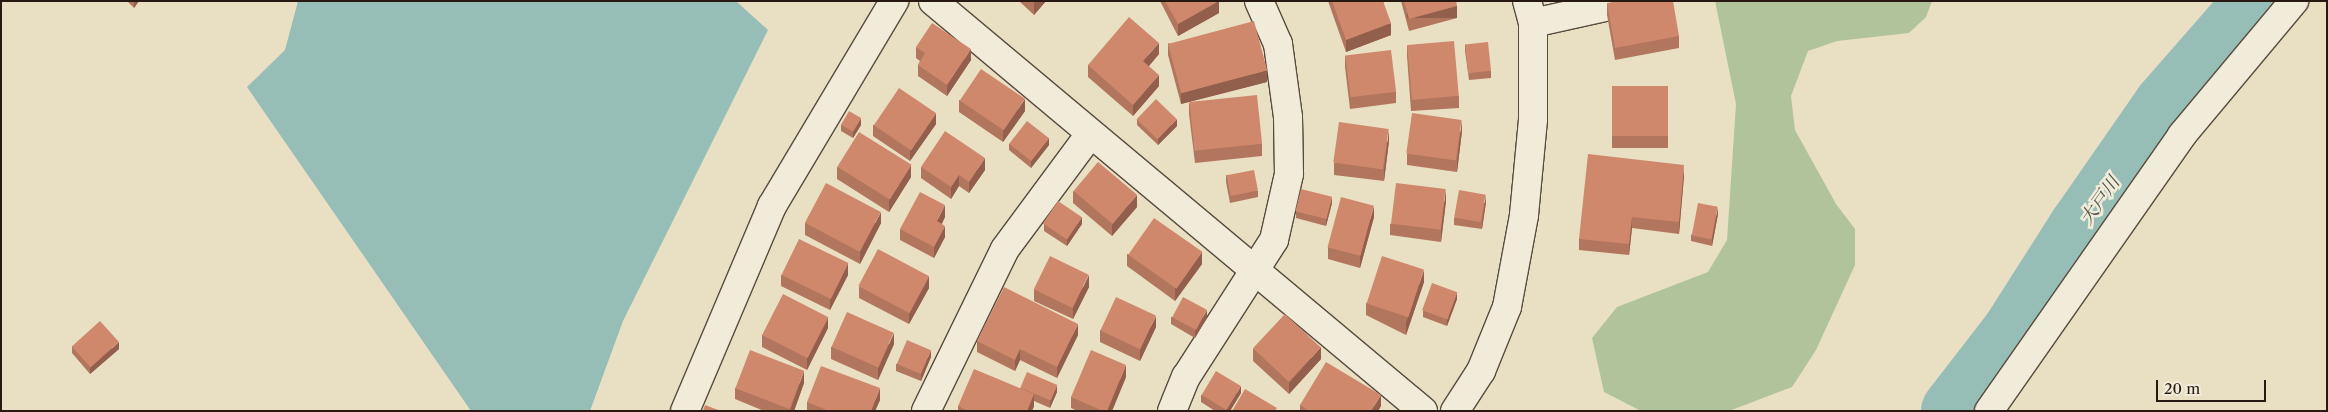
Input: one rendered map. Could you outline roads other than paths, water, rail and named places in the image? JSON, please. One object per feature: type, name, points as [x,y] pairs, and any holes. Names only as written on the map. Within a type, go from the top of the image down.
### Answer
[{"type":"street","points":[[685,411],[772,206],[894,1]]},
{"type":"street","points":[[933,1],[1423,411]]},
{"type":"street","points":[[1172,411],[1186,377],[1256,272],[1274,240],[1289,174],[1288,117],[1278,44],[1259,1]]},
{"type":"street","points":[[1454,411],[1481,370],[1507,307],[1524,215],[1532,128],[1530,12],[1632,1]]},
{"type":"street","points":[[1989,411],[2182,135],[2294,1]]},
{"type":"street","points":[[926,411],[1005,249],[1090,134]]},
{"type":"water","points":[[298,1],[736,1],[768,30],[623,321],[590,411],[471,411],[247,87],[285,50]]},
{"type":"waterway","name":"大戸川","points":[[1954,411],[2015,332],[2082,227],[2166,106],[2258,1]]}]
